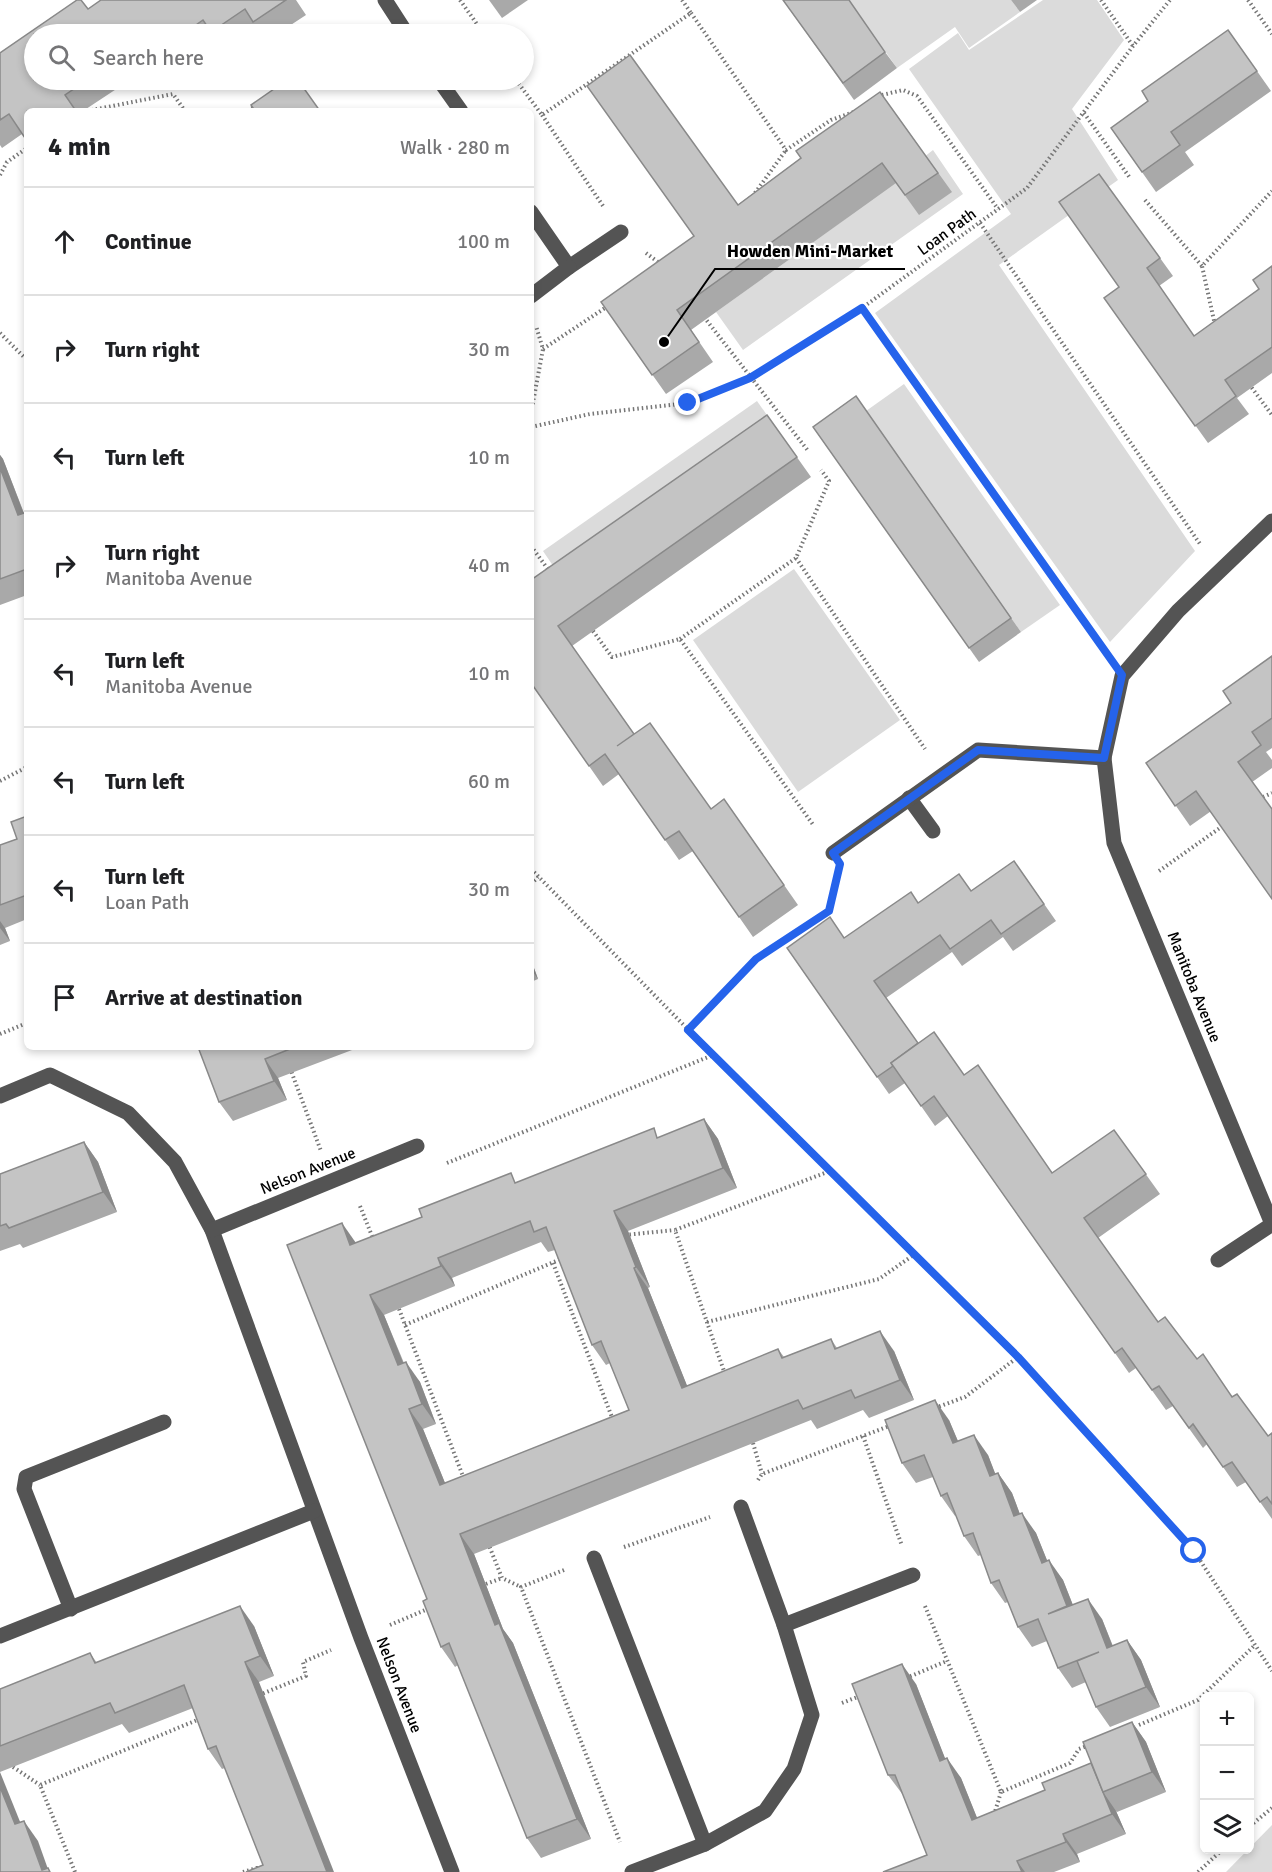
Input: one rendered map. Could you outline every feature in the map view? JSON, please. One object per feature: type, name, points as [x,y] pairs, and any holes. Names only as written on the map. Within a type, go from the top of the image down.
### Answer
[{"type":"street","points":[[385,0],[401,24]]},
{"type":"street","points":[[446,90],[458,108]]},
{"type":"street","points":[[534,216],[569,267]]},
{"type":"street","points":[[534,294],[621,232]]},
{"type":"street","name":"Manitoba Avenue","points":[[1218,1260],[1271,1224],[1114,843],[1104,758],[1122,675],[1178,611],[1272,521]]},
{"type":"street","points":[[833,853],[978,750],[1104,758]]},
{"type":"street","points":[[909,798],[933,831]]},
{"type":"street","name":"Nelson Avenue","points":[[0,1096],[51,1075],[128,1113],[175,1162],[212,1230],[361,1638],[452,1872]]},
{"type":"street","name":"Nelson Avenue","points":[[212,1230],[417,1146]]},
{"type":"street","points":[[70,1609],[24,1489],[26,1477],[164,1422]]},
{"type":"street","points":[[632,1872],[705,1844],[765,1811],[794,1769],[812,1715],[784,1625],[741,1507]]},
{"type":"street","points":[[0,1636],[314,1511]]},
{"type":"street","points":[[594,1558],[705,1844]]},
{"type":"street","points":[[784,1625],[913,1575]]},
{"type":"path","points":[[460,0],[477,24]]},
{"type":"path","points":[[682,0],[786,150]]},
{"type":"path","points":[[1101,0],[1133,46]]},
{"type":"path","name":"Loan Path","points":[[534,426],[590,414],[688,403],[750,378],[862,308],[1027,189],[1170,0]]},
{"type":"path","points":[[1248,0],[1272,34]]},
{"type":"path","points":[[542,115],[691,13]]},
{"type":"path","points":[[523,90],[621,232],[665,267],[656,274]]},
{"type":"path","points":[[882,95],[903,90],[917,96],[998,210]]},
{"type":"path","points":[[102,108],[173,94],[183,108]]},
{"type":"path","points":[[252,108],[257,105]]},
{"type":"path","points":[[755,194],[786,150],[831,120],[861,109]]},
{"type":"path","points":[[1084,112],[1130,178]]},
{"type":"path","points":[[0,175],[7,162],[24,150]]},
{"type":"path","points":[[1202,266],[1272,191]]},
{"type":"path","points":[[1144,200],[1202,266],[1217,332]]},
{"type":"path","points":[[980,223],[1220,573]]},
{"type":"path","points":[[543,349],[609,305]]},
{"type":"path","points":[[862,308],[1122,675]]},
{"type":"path","points":[[700,314],[808,452]]},
{"type":"path","points":[[534,321],[543,349],[534,397]]},
{"type":"path","points":[[0,333],[24,357]]},
{"type":"path","points":[[1247,382],[1272,415]]},
{"type":"path","points":[[592,631],[612,657],[680,639],[796,558],[830,481],[821,470]]},
{"type":"path","points":[[534,550],[551,574]]},
{"type":"path","points":[[796,558],[942,775]]},
{"type":"path","points":[[680,639],[840,864],[829,911],[756,959],[688,1030]]},
{"type":"path","points":[[0,781],[24,769]]},
{"type":"path","points":[[1263,797],[1272,793]]},
{"type":"path","points":[[1134,890],[1226,824]]},
{"type":"path","points":[[534,872],[688,1030],[1018,1357],[1194,1551],[1272,1671]]},
{"type":"path","points":[[534,881],[538,877]]},
{"type":"path","points":[[0,1034],[24,1024]]},
{"type":"path","points":[[417,1146],[434,1167],[713,1055]]},
{"type":"path","points":[[287,1059],[332,1180]]},
{"type":"path","points":[[617,1238],[675,1230],[830,1171]]},
{"type":"path","points":[[348,1174],[378,1251]]},
{"type":"path","points":[[675,1230],[727,1379]]},
{"type":"path","points":[[707,1322],[879,1279],[915,1254]]},
{"type":"path","points":[[405,1325],[568,1256]]},
{"type":"path","points":[[553,1263],[614,1424]]},
{"type":"path","points":[[399,1309],[467,1489]]},
{"type":"path","points":[[928,1411],[965,1397],[1018,1357]]},
{"type":"path","points":[[521,1587],[594,1558],[741,1507],[762,1474],[892,1424]]},
{"type":"path","points":[[862,1436],[913,1575],[1001,1792],[992,1821]]},
{"type":"path","points":[[753,1443],[762,1474]]},
{"type":"path","points":[[464,1480],[474,1476]]},
{"type":"path","points":[[484,1534],[502,1578],[521,1587],[623,1850]]},
{"type":"path","points":[[486,1584],[502,1578]]},
{"type":"path","points":[[1139,1725],[1198,1700],[1255,1645]]},
{"type":"path","points":[[895,1682],[947,1661]]},
{"type":"path","points":[[812,1715],[864,1695]]},
{"type":"path","points":[[40,1785],[203,1718]]},
{"type":"path","points":[[1001,1792],[1070,1763],[1079,1749],[1096,1743]]},
{"type":"path","points":[[13,1767],[40,1785],[75,1872]]},
{"type":"path","points":[[1254,1823],[1272,1808]]},
{"type":"path","points":[[1198,1872],[1218,1854]]},
{"type":"path","points":[[243,1872],[257,1868],[259,1872]]},
{"type":"shaded area","points":[[849,0],[1011,0],[1020,12],[969,48],[955,27],[897,68]]},
{"type":"shaded area","points":[[1043,0],[1097,0],[1124,40],[1072,109],[1118,180],[999,265],[1195,551],[1110,642],[875,313],[1011,214],[909,69],[958,33],[969,50]]},
{"type":"shaded area","points":[[933,150],[963,194],[743,350],[716,312],[844,220]]},
{"type":"shaded area","points":[[904,384],[1060,605],[1021,632],[866,411]]},
{"type":"shaded area","points":[[757,401],[781,435],[566,585],[543,551]]},
{"type":"shaded area","points":[[794,569],[900,720],[798,792],[693,640]]},
{"type":"shaded area","points":[[1272,1825],[1272,1872],[1226,1872],[1244,1854],[1254,1854],[1254,1843]]},
{"type":"building","points":[[77,0],[81,0],[88,9],[101,0],[286,0],[253,22],[245,9],[223,24],[206,24],[203,20],[197,24],[42,24]]},
{"type":"building","points":[[783,0],[849,0],[885,52],[843,83]]},
{"type":"building","points":[[1228,30],[1257,71],[1171,132],[1180,145],[1142,172],[1111,128],[1148,101],[1142,91]]},
{"type":"building","points":[[24,36],[24,90],[72,90],[65,95],[74,108],[24,108],[24,136],[9,114],[0,120],[0,53]]},
{"type":"building","points":[[630,55],[738,205],[801,158],[796,151],[880,92],[938,173],[905,195],[882,163],[677,310],[699,342],[652,375],[601,302],[694,236],[587,86]]},
{"type":"building","points":[[273,90],[305,90],[318,108],[253,108],[251,105]]},
{"type":"building","points":[[1099,174],[1160,258],[1147,268],[1194,336],[1259,289],[1253,280],[1272,266],[1272,347],[1225,380],[1236,396],[1195,426],[1104,298],[1119,287],[1059,202]]},
{"type":"building","points":[[856,396],[1011,618],[969,648],[813,427]]},
{"type":"building","points":[[767,415],[797,457],[558,626],[634,734],[617,746],[650,723],[711,809],[724,799],[784,885],[739,917],[679,831],[665,840],[605,754],[589,766],[534,687],[534,578]]},
{"type":"building","points":[[0,468],[18,515],[24,513],[24,570],[0,579]]},
{"type":"building","points":[[1272,656],[1272,718],[1252,732],[1261,745],[1238,762],[1272,809],[1272,899],[1196,791],[1175,806],[1146,763],[1231,703],[1223,691]]},
{"type":"building","points":[[24,817],[24,896],[0,905],[0,845],[17,839],[11,822]]},
{"type":"building","points":[[1014,861],[1044,904],[1001,934],[991,920],[950,949],[940,935],[874,981],[918,1043],[891,1063],[893,1066],[877,1077],[787,948],[830,917],[844,938],[911,892],[918,903],[959,874],[971,891]]},
{"type":"building","points":[[934,1032],[964,1075],[978,1065],[1052,1173],[1114,1130],[1146,1174],[1084,1218],[1158,1322],[1165,1317],[1197,1359],[1203,1354],[1232,1397],[1237,1394],[1268,1436],[1272,1433],[1272,1504],[1267,1497],[1260,1502],[1232,1462],[1223,1467],[1193,1424],[1189,1428],[1159,1386],[1152,1390],[1122,1348],[1115,1353],[934,1096],[921,1106],[891,1063]]},
{"type":"building","points":[[199,1050],[288,1050],[265,1059],[274,1081],[219,1102]]},
{"type":"building","points":[[704,1119],[723,1168],[614,1211],[682,1388],[778,1349],[782,1358],[831,1339],[835,1349],[880,1331],[900,1380],[855,1398],[851,1390],[803,1409],[798,1400],[460,1534],[495,1625],[499,1623],[577,1819],[527,1838],[449,1643],[441,1647],[423,1601],[427,1599],[287,1245],[342,1223],[350,1245],[422,1217],[419,1209],[511,1173],[515,1183],[654,1128],[657,1138]],"holes":[[[530,1221],[534,1232],[546,1227],[592,1345],[601,1341],[629,1410],[440,1485],[409,1409],[422,1404],[406,1362],[398,1365],[370,1295],[441,1266],[438,1258]]]},
{"type":"building","points":[[84,1142],[103,1192],[9,1228],[6,1224],[0,1226],[0,1174]]},
{"type":"building","points":[[935,1400],[953,1443],[974,1435],[990,1476],[998,1473],[1014,1516],[1022,1513],[1042,1563],[1049,1560],[1067,1606],[1048,1614],[1088,1599],[1107,1648],[1127,1640],[1146,1687],[1096,1707],[1077,1661],[1099,1652],[1058,1668],[1038,1619],[1018,1627],[999,1580],[991,1583],[973,1533],[964,1536],[947,1493],[941,1496],[924,1455],[902,1463],[885,1420]]},
{"type":"building","points":[[240,1606],[260,1656],[245,1662],[327,1872],[246,1872],[263,1865],[216,1746],[208,1749],[184,1685],[115,1713],[110,1703],[0,1746],[0,1689],[90,1653],[95,1663]]},
{"type":"building","points":[[902,1664],[940,1761],[947,1758],[972,1820],[1045,1790],[1042,1783],[1091,1763],[1112,1814],[1063,1834],[1066,1842],[1017,1861],[1022,1872],[883,1872],[927,1855],[895,1775],[888,1775],[852,1684]]},
{"type":"building","points":[[1132,1722],[1152,1772],[1103,1792],[1083,1742]]},
{"type":"building","points":[[0,1787],[15,1824],[24,1821],[42,1870],[48,1868],[50,1872],[0,1872]]},
{"type":"place","name":"Howden Mini-Market","points":[[664,342]]},
{"type":"route","points":[[688,403],[750,378],[862,308],[1122,675],[1104,758],[978,750],[833,853],[840,864],[829,911],[756,959],[688,1030],[1018,1357],[1194,1551]]}]
